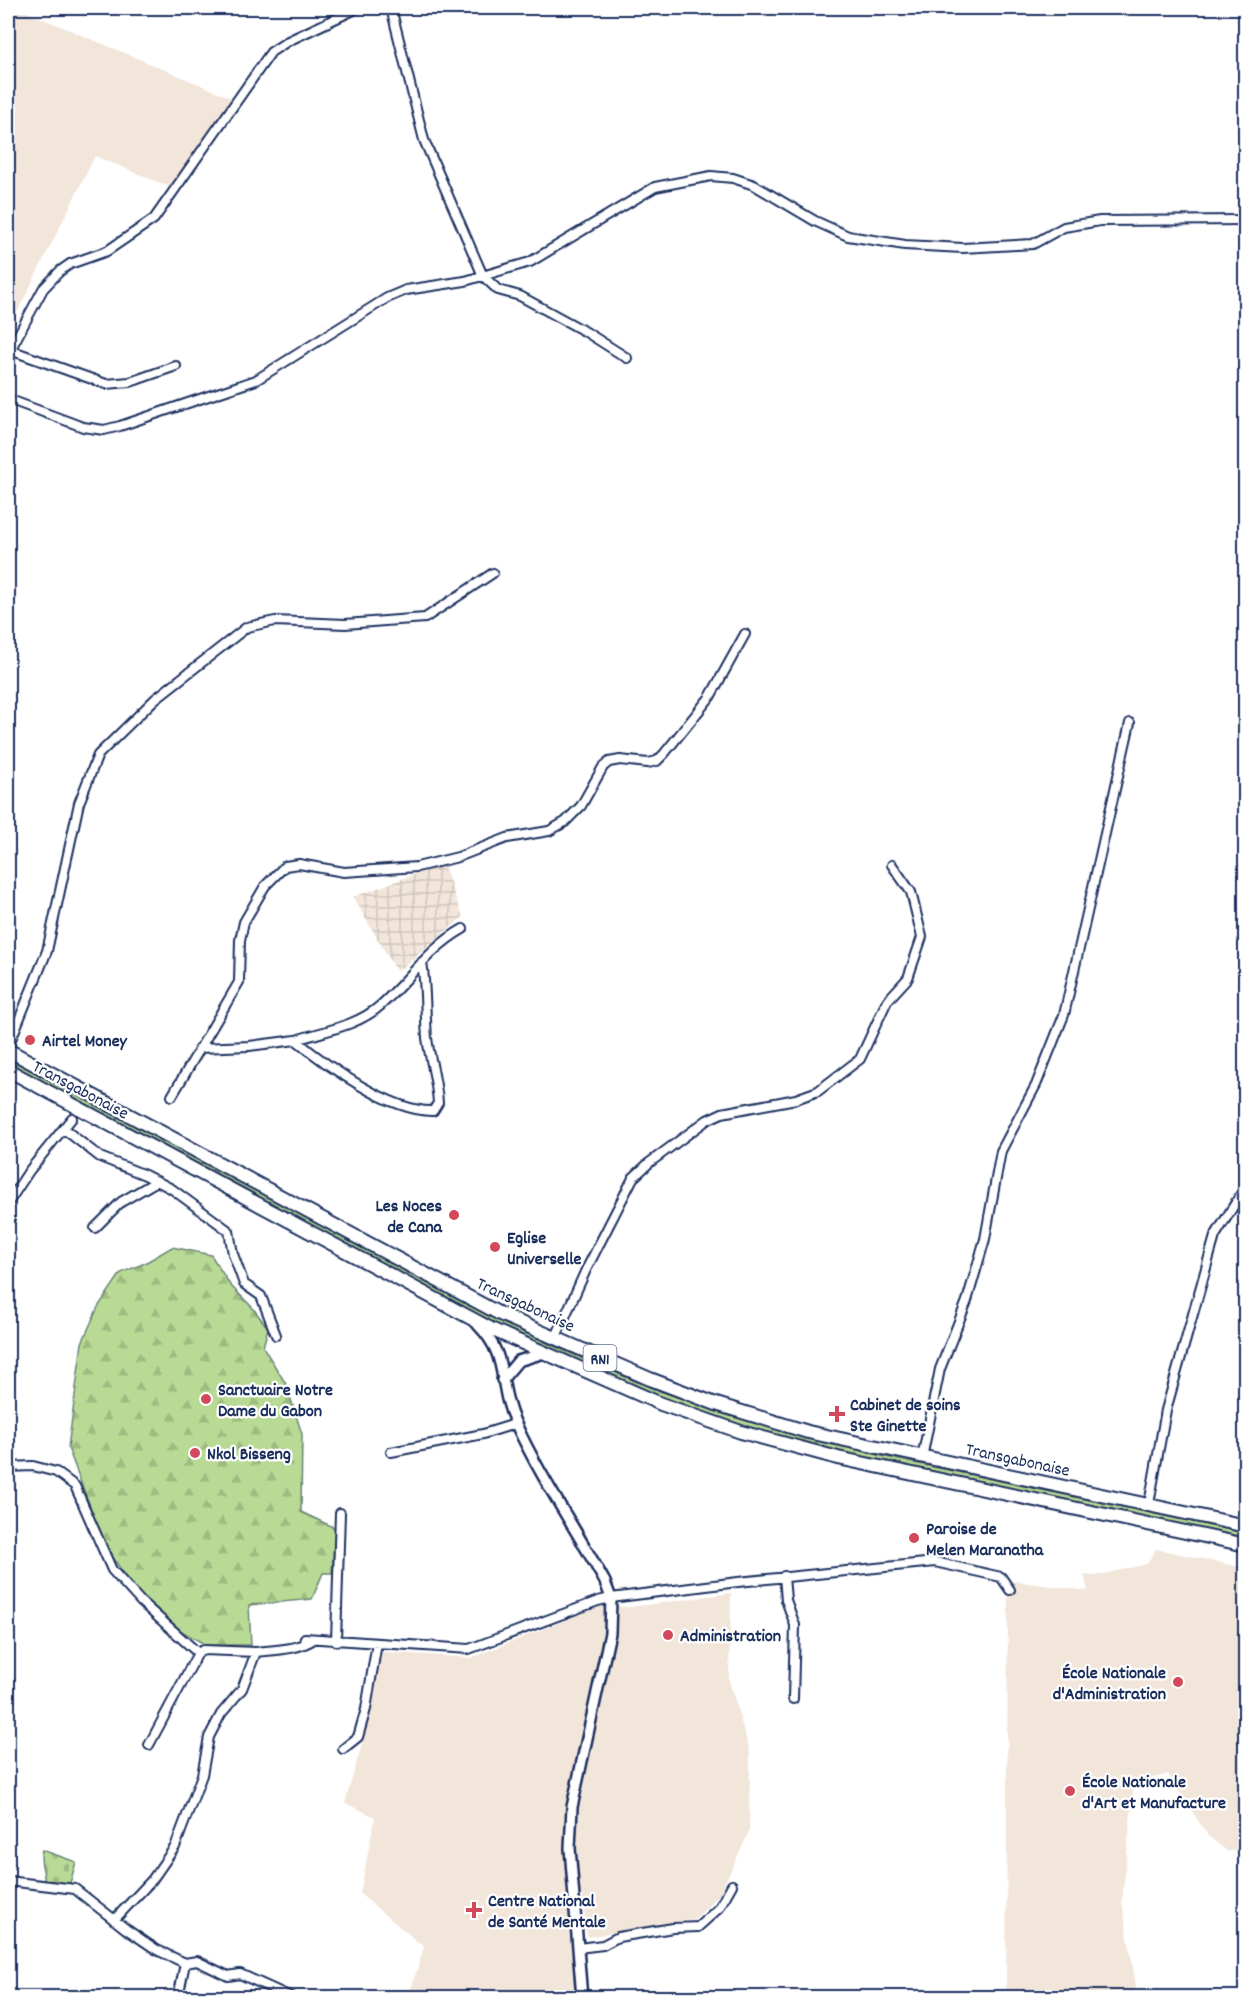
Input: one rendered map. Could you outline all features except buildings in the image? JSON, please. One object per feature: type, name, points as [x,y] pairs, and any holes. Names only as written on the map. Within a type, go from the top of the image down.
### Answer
[{"type":"highway","name":"Transgabonaise","points":[[8,1048],[432,1278],[555,1338],[716,1404],[808,1432],[1245,1526]]},
{"type":"highway","name":"Transgabonaise","points":[[8,1070],[469,1316],[544,1353],[662,1404],[804,1449],[1245,1545]]},
{"type":"street","points":[[176,366],[130,382],[106,384],[9,352],[43,289],[60,272],[70,264],[107,251],[154,219],[272,52],[288,41],[358,8]]},
{"type":"street","points":[[391,8],[424,140],[483,276],[498,290],[520,296],[586,332],[627,358]]},
{"type":"street","points":[[8,399],[83,427],[105,430],[120,426],[256,380],[378,304],[406,290],[483,276],[530,262],[655,188],[711,176],[733,177],[754,185],[815,221],[848,236],[905,245],[963,248],[1033,244],[1064,228],[1100,221],[1245,220]]},
{"type":"street","points":[[8,1048],[47,951],[78,803],[98,755],[155,699],[247,627],[275,621],[345,624],[425,618],[493,573]]},
{"type":"street","points":[[172,1096],[239,982],[240,940],[244,922],[275,873],[285,866],[299,864],[344,872],[417,867],[458,857],[507,838],[549,831],[565,822],[581,806],[603,767],[609,762],[621,760],[648,763],[657,761],[664,754],[710,697],[745,634]]},
{"type":"street","points":[[922,1458],[940,1369],[967,1301],[985,1239],[1001,1151],[1036,1085],[1064,1015],[1130,723]]},
{"type":"street","points":[[555,1338],[585,1272],[633,1178],[649,1163],[707,1120],[722,1113],[796,1099],[818,1091],[860,1059],[887,1001],[908,978],[922,937],[911,892],[892,865]]},
{"type":"street","points":[[200,1048],[249,1046],[296,1040],[357,1021],[380,1006],[450,936],[463,929]]},
{"type":"street","points":[[296,1040],[368,1089],[418,1111],[433,1111],[438,1103],[438,1092],[428,1038],[426,988],[422,962]]},
{"type":"street","points":[[8,1203],[29,1171],[72,1118]]},
{"type":"street","points":[[64,1129],[100,1157],[157,1181],[229,1231],[233,1254],[244,1284],[261,1296],[276,1335]]},
{"type":"street","points":[[95,1227],[121,1202],[157,1181]]},
{"type":"street","points":[[1149,1504],[1166,1410],[1215,1236],[1245,1186]]},
{"type":"street","points":[[469,1316],[496,1347],[502,1365],[504,1392],[516,1424],[601,1575],[611,1598],[608,1648],[572,1807],[570,1848],[582,1998]]},
{"type":"street","points":[[502,1380],[518,1361],[544,1353]]},
{"type":"street","points":[[392,1452],[483,1434],[516,1424]]},
{"type":"street","points":[[8,1467],[33,1466],[56,1472],[75,1486],[112,1570],[141,1602],[198,1653]]},
{"type":"street","points":[[336,1641],[340,1513]]},
{"type":"street","points":[[305,1638],[470,1649],[611,1598],[784,1576],[935,1562],[1001,1577],[1010,1590]]},
{"type":"street","points":[[784,1576],[786,1600],[795,1625],[793,1699]]},
{"type":"street","points":[[149,1744],[198,1653],[203,1650],[256,1652],[282,1650],[308,1644],[314,1639]]},
{"type":"street","points":[[343,1749],[358,1737],[366,1709],[377,1643]]},
{"type":"street","points":[[114,1920],[152,1880],[175,1847],[202,1775],[209,1737],[214,1725],[242,1689],[256,1652]]},
{"type":"street","points":[[8,1881],[75,1889],[157,1950],[185,1963],[197,1961],[228,1976],[240,1974],[292,1998]]},
{"type":"street","points":[[578,1948],[603,1945],[618,1937],[673,1928],[698,1927],[719,1908],[732,1885]]},
{"type":"street","points":[[178,1998],[185,1963]]},
{"type":"shaded area","points":[[8,8],[17,8],[234,99],[222,121],[187,164],[175,189],[95,156],[8,331]]},
{"type":"shaded area","points":[[443,864],[463,917],[397,972],[353,897]]},
{"type":"shaded area","points":[[1156,1549],[1245,1568],[1245,1850],[1227,1851],[1208,1836],[1168,1774],[1134,1783],[1122,1902],[1136,1986],[1133,1994],[1123,1998],[1006,1998],[1008,1593],[1014,1581],[1088,1591],[1084,1575],[1095,1576],[1147,1564]]},
{"type":"shaded area","points":[[731,1593],[729,1681],[750,1752],[749,1832],[719,1895],[696,1918],[587,1937],[583,1896],[566,1889],[576,1997],[413,1997],[411,1989],[424,1947],[360,1894],[375,1817],[345,1803],[372,1709],[381,1652],[471,1658],[601,1606],[631,1607]]},
{"type":"green space","points":[[8,1058],[472,1307],[549,1344],[651,1388],[750,1422],[886,1457],[1245,1533],[1245,1538],[805,1444],[712,1416],[650,1393],[495,1324],[8,1064]]},
{"type":"green space","points":[[172,1247],[211,1255],[230,1285],[252,1307],[268,1328],[263,1347],[286,1384],[302,1434],[301,1512],[335,1528],[332,1573],[323,1573],[312,1599],[249,1605],[251,1645],[206,1645],[183,1632],[131,1586],[104,1543],[68,1448],[82,1343],[98,1307],[121,1273],[145,1263]]},
{"type":"green space","points":[[42,1850],[76,1862],[70,1883],[65,1886],[44,1884]]},
{"type":"place","name":"Airtel Money","points":[[30,1040]]},
{"type":"place","name":"Les Noces de Cana","points":[[454,1215]]},
{"type":"place","name":"Eglise Universelle","points":[[495,1247]]},
{"type":"place","name":"Sanctuaire Notre Dame du Gabon","points":[[206,1399]]},
{"type":"place","name":"Cabinet de soins Ste Ginette","points":[[837,1414]]},
{"type":"place","name":"Nkol Bisseng","points":[[195,1453]]},
{"type":"place","name":"Paroise de Melen Maranatha","points":[[914,1538]]},
{"type":"place","name":"Administration","points":[[668,1635]]},
{"type":"place","name":"École Nationale d'Administration","points":[[1178,1682]]},
{"type":"place","name":"École Nationale d'Art et Manufacture","points":[[1070,1791]]},
{"type":"place","name":"Centre National de Santé Mentale","points":[[474,1910]]}]
